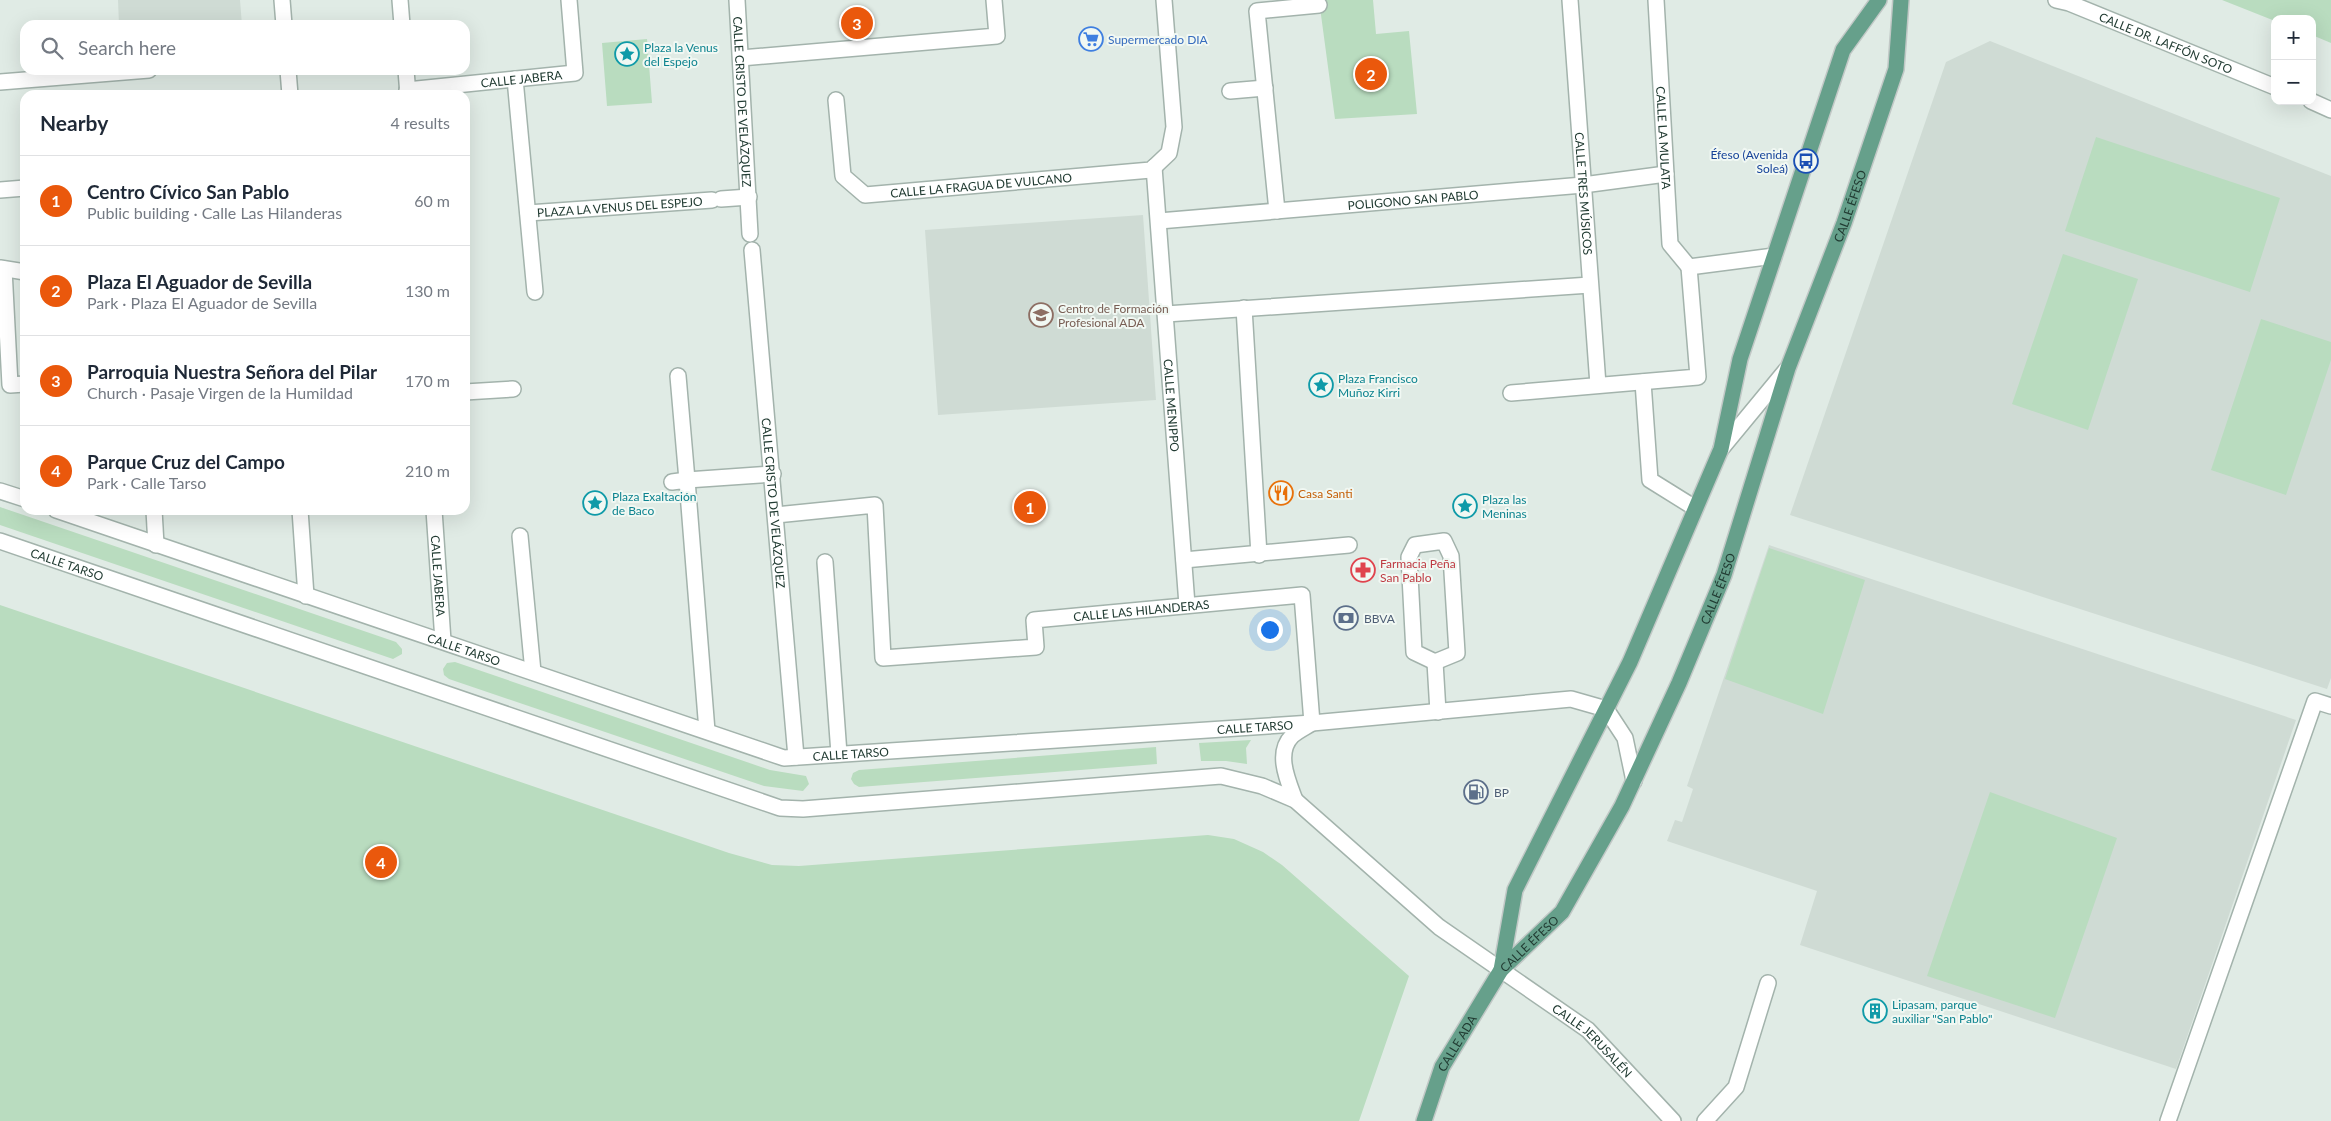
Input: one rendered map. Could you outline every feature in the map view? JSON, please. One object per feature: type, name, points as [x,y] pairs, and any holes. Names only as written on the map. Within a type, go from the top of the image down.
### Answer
[{"type":"main road","name":"CALLE ÉFESO","points":[[1501,970],[1515,890],[1630,662],[1721,449],[1740,359],[1843,50],[1879,0]]},
{"type":"main road","name":"CALLE ÉFESO","points":[[1501,970],[1562,912],[1634,781],[1672,699],[1724,575],[1788,368],[1844,223],[1896,69],[1901,0]]},
{"type":"main road","name":"CALLE ADA","points":[[1424,1121],[1442,1068],[1501,970]]},
{"type":"street","points":[[282,0],[284,20]]},
{"type":"street","points":[[400,0],[402,20]]},
{"type":"street","name":"CALLE JABERA","points":[[424,90],[575,73],[569,0]]},
{"type":"street","name":"CALLE CRISTO DE VELÁZQUEZ","points":[[737,0],[750,234]]},
{"type":"street","points":[[741,58],[997,36],[994,0]]},
{"type":"street","points":[[1154,167],[1169,153],[1174,127],[1164,0]]},
{"type":"street","name":"CALLE TRES MÚSICOS","points":[[1570,0],[1598,385]]},
{"type":"street","name":"CALLE LA MULATA","points":[[1656,0],[1670,244],[1689,267]]},
{"type":"street","name":"CALLE DR. LAFFÓN SOTO","points":[[2056,0],[2069,3],[2271,85]]},
{"type":"street","points":[[1277,211],[1257,11],[1319,5]]},
{"type":"street","points":[[0,82],[87,75]]},
{"type":"street","points":[[288,75],[290,90]]},
{"type":"street","name":"CALLE JABERA","points":[[406,75],[408,90]]},
{"type":"street","name":"PLAZA LA VENUS DEL ESPEJO","points":[[515,79],[535,292]]},
{"type":"street","points":[[1230,91],[1265,88]]},
{"type":"street","name":"CALLE LA FRAGUA DE VULCANO","points":[[836,100],[843,176],[865,194],[1151,170],[1154,167]]},
{"type":"street","points":[[2316,103],[2331,110]]},
{"type":"street","name":"CALLE MENIPPO","points":[[1154,167],[1160,221],[1187,605]]},
{"type":"street","name":"POLIGONO SAN PABLO","points":[[1160,221],[1583,184],[1666,174]]},
{"type":"street","points":[[0,190],[20,188]]},
{"type":"street","name":"PLAZA LA VENUS DEL ESPEJO","points":[[528,213],[748,197]]},
{"type":"street","name":"CALLE CRISTO DE VELÁZQUEZ","points":[[752,250],[796,757]]},
{"type":"street","points":[[1511,393],[1698,377],[1689,267],[1774,256]]},
{"type":"street","points":[[20,271],[2,268],[10,385],[20,384]]},
{"type":"street","points":[[1166,314],[1590,285]]},
{"type":"street","points":[[1244,308],[1259,554]]},
{"type":"street","points":[[1721,449],[1788,368]]},
{"type":"street","points":[[678,376],[707,731]]},
{"type":"street","points":[[1643,382],[1650,480],[1695,508]]},
{"type":"street","points":[[470,392],[513,389]]},
{"type":"street","points":[[672,482],[772,474]]},
{"type":"street","points":[[0,491],[20,497]]},
{"type":"street","name":"CALLE LAS HILANDERAS","points":[[776,515],[874,505],[883,658],[1036,647],[1034,620],[1302,595],[1312,723]]},
{"type":"street","points":[[154,515],[156,545]]},
{"type":"street","points":[[300,515],[306,596]]},
{"type":"street","name":"CALLE JABERA","points":[[434,515],[442,642]]},
{"type":"street","name":"CALLE TARSO","points":[[88,516],[156,545],[784,758],[1312,723],[1571,700],[1606,709]]},
{"type":"street","points":[[520,536],[533,672]]},
{"type":"street","name":"CALLE TARSO","points":[[0,541],[780,808],[803,809],[1221,776],[1262,786],[1294,800],[1439,926],[1501,970]]},
{"type":"street","points":[[1444,541],[1451,556],[1457,653],[1435,662],[1414,652],[1409,557],[1415,544],[1444,541]]},
{"type":"street","points":[[1184,560],[1349,545]]},
{"type":"street","points":[[825,562],[839,754]]},
{"type":"street","points":[[1435,662],[1438,712]]},
{"type":"street","points":[[2168,1121],[2315,700],[2331,706]]},
{"type":"street","points":[[1606,709],[1625,738],[1634,781]]},
{"type":"street","points":[[1294,800],[1285,770],[1283,754],[1291,737],[1312,723]]},
{"type":"street","name":"CALLE JERUSALÉN","points":[[1501,970],[1588,1030],[1673,1121]]},
{"type":"street","points":[[1705,1121],[1736,1087],[1768,983]]},
{"type":"shaded area","points":[[118,0],[240,0],[242,20],[119,20]]},
{"type":"shaded area","points":[[1990,41],[2331,176],[2331,678],[2327,689],[1790,515],[1946,62]]},
{"type":"shaded area","name":"Centro de Formación Profesional ADA","points":[[1143,215],[1156,400],[938,415],[925,230]]},
{"type":"shaded area","points":[[1769,545],[2296,720],[2176,1069],[1800,945],[1817,891],[1667,841],[1675,820],[1682,822],[1693,789],[1687,786]]},
{"type":"green space","points":[[1319,0],[1373,0],[1376,34],[1409,31],[1417,114],[1335,119]]},
{"type":"green space","points":[[2222,0],[2331,0],[2331,43],[2316,37],[2316,15],[2271,15],[2271,19]]},
{"type":"green space","name":"PLAZA LA VENUS DEL ESPEJO","points":[[647,39],[652,103],[607,106],[602,43]]},
{"type":"green space","points":[[2096,137],[2280,198],[2250,292],[2065,231]]},
{"type":"green space","points":[[2063,254],[2138,279],[2088,430],[2012,404]]},
{"type":"green space","points":[[2261,319],[2331,342],[2331,360],[2286,495],[2211,470]]},
{"type":"green space","points":[[0,507],[396,642],[402,649],[402,654],[393,659],[0,525]]},
{"type":"green space","points":[[1769,548],[1865,580],[1823,714],[1725,679]]},
{"type":"green space","points":[[0,605],[729,853],[772,865],[799,866],[1208,835],[1234,839],[1263,852],[1282,865],[1409,976],[1359,1121],[0,1121]]},
{"type":"green space","points":[[455,662],[770,770],[806,776],[809,784],[803,791],[764,786],[449,679],[444,675],[443,669],[447,663]]},
{"type":"green space","points":[[1251,740],[1246,748],[1247,764],[1226,761],[1201,761],[1199,743]]},
{"type":"green space","points":[[1156,747],[1157,764],[859,787],[851,779],[853,773],[859,770]]},
{"type":"green space","points":[[1990,792],[2117,838],[2055,1018],[1927,976]]},
{"type":"place","name":"Parroquia Nuestra Señora del Pilar","points":[[857,23]]},
{"type":"place","name":"Supermercado DIA","points":[[1091,39]]},
{"type":"place","name":"Plaza la Venus del Espejo","points":[[627,54]]},
{"type":"place","name":"Plaza El Aguador de Sevilla","points":[[1371,74]]},
{"type":"place","name":"Éfeso (Avenida Soleá)","points":[[1806,161]]},
{"type":"place","name":"Centro de Formación Profesional ADA","points":[[1041,315]]},
{"type":"place","name":"Plaza Francisco Muñoz Kirri","points":[[1321,385]]},
{"type":"place","name":"Casa Santi","points":[[1281,493]]},
{"type":"place","name":"Plaza Exaltación de Baco","points":[[595,503]]},
{"type":"place","name":"Plaza las Meninas","points":[[1465,506]]},
{"type":"place","name":"Centro Cívico San Pablo","points":[[1030,507]]},
{"type":"place","name":"Farmacia Peña San Pablo","points":[[1363,570]]},
{"type":"place","name":"BBVA","points":[[1346,618]]},
{"type":"place","name":"BP","points":[[1476,792]]},
{"type":"place","name":"Parque Cruz del Campo","points":[[381,862]]},
{"type":"place","name":"Lipasam, parque auxiliar \"San Pablo\"","points":[[1875,1011]]}]
